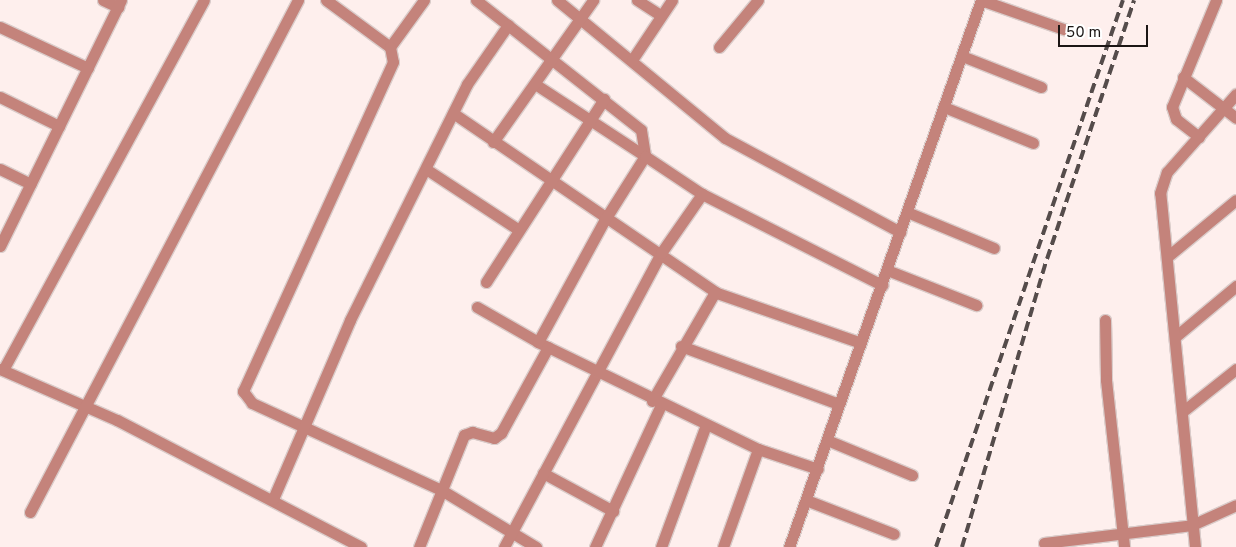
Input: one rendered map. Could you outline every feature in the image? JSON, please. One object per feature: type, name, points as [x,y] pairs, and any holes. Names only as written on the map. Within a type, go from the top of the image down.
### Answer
[{"type":"street","points":[[0,246],[119,4],[103,0]]},
{"type":"street","points":[[30,512],[298,0]]},
{"type":"street","points":[[326,0],[390,47],[393,62],[243,391],[252,404],[443,491],[536,547]]},
{"type":"street","points":[[390,47],[424,0]]},
{"type":"street","points":[[419,547],[464,435],[472,432],[494,438],[501,433],[604,221],[646,156],[645,134],[553,58],[476,0]]},
{"type":"street","points":[[557,0],[579,20],[632,60],[703,121],[762,162],[900,232]]},
{"type":"street","points":[[493,142],[593,0]]},
{"type":"street","points":[[637,0],[660,15]]},
{"type":"street","points":[[632,60],[660,15],[672,0]]},
{"type":"street","points":[[719,47],[758,0]]},
{"type":"street","points":[[789,547],[818,469],[839,404],[981,0],[1066,30]]},
{"type":"street","points":[[1199,137],[1172,112],[1183,76],[1216,0]]},
{"type":"street","points":[[199,2],[1,369],[86,406],[273,499],[361,547]]},
{"type":"street","points":[[273,499],[302,426],[453,113],[508,25]]},
{"type":"street","points":[[0,27],[88,68]]},
{"type":"street","points":[[962,56],[1041,87]]},
{"type":"street","points":[[1183,76],[1227,106],[1236,118]]},
{"type":"street","points":[[535,84],[589,122],[646,156],[702,194],[882,285]]},
{"type":"street","points":[[1195,547],[1167,257],[1162,183],[1236,94]]},
{"type":"street","points":[[0,97],[59,126]]},
{"type":"street","points":[[486,282],[548,180],[604,99]]},
{"type":"street","points":[[944,107],[1033,144]]},
{"type":"street","points":[[453,113],[604,221],[661,253],[715,292],[861,343]]},
{"type":"street","points":[[426,169],[519,230]]},
{"type":"street","points":[[0,170],[31,184]]},
{"type":"street","points":[[504,547],[661,253],[702,194]]},
{"type":"street","points":[[1167,257],[1236,200]]},
{"type":"street","points":[[907,212],[994,248]]},
{"type":"street","points":[[887,270],[976,305]]},
{"type":"street","points":[[1175,337],[1236,286]]},
{"type":"street","points":[[595,547],[681,346],[715,292]]},
{"type":"street","points":[[478,307],[543,345],[656,403],[758,449],[818,469]]},
{"type":"street","points":[[1105,320],[1106,380],[1124,547]]},
{"type":"street","points":[[681,346],[839,404]]},
{"type":"street","points":[[1182,412],[1236,369]]},
{"type":"street","points":[[661,547],[706,425]]},
{"type":"street","points":[[827,440],[912,475]]},
{"type":"street","points":[[722,547],[758,449]]},
{"type":"street","points":[[543,473],[612,511]]},
{"type":"street","points":[[806,500],[894,534]]},
{"type":"street","points":[[1044,543],[1121,531],[1192,525],[1236,505]]},
{"type":"railway","points":[[936,547],[1123,0]]},
{"type":"railway","points":[[962,547],[1047,259],[1134,0]]}]
